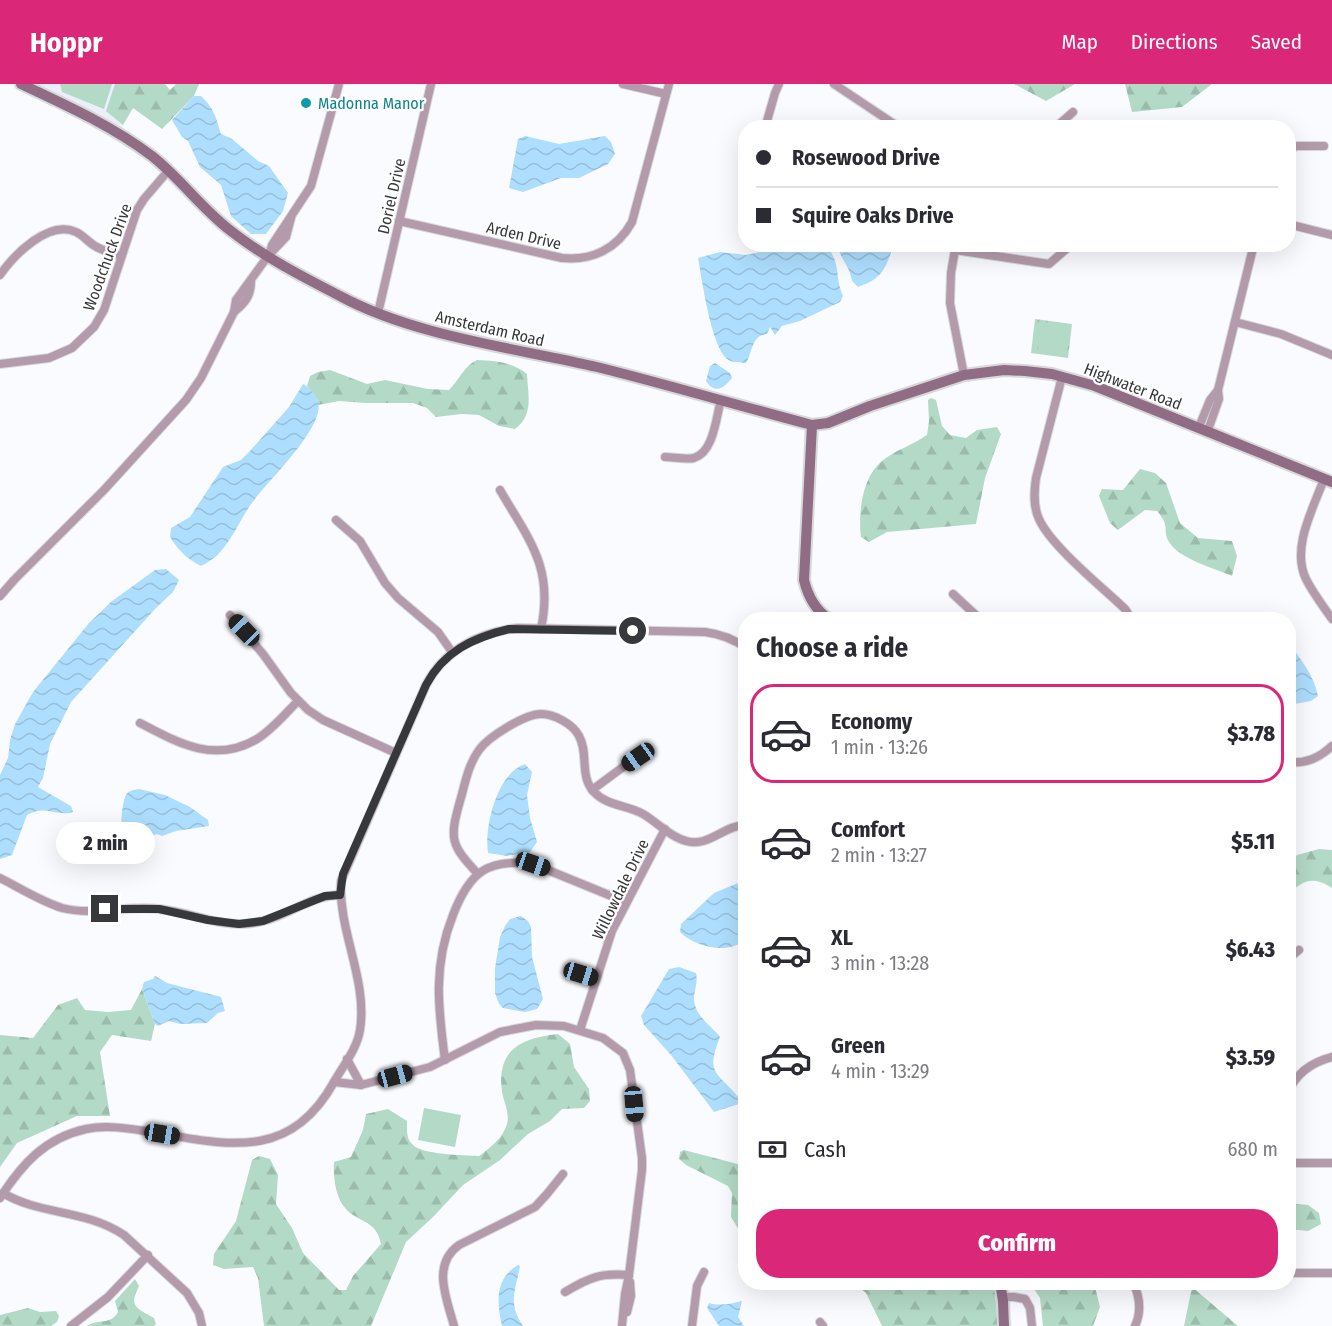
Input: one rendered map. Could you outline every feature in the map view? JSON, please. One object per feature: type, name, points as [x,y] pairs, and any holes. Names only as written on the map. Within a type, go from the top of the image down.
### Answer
[{"type":"street","name":"Amsterdam Road","points":[[21,84],[74,109],[120,135],[154,158],[230,230],[268,256],[342,298],[378,313],[461,338],[596,367],[812,425]]},
{"type":"street","points":[[0,596],[104,490],[186,400],[201,378],[234,312],[236,300],[268,256],[272,245],[312,186],[339,84]]},
{"type":"street","name":"Doriel Drive","points":[[378,313],[431,84]]},
{"type":"street","points":[[623,84],[666,94]]},
{"type":"street","name":"Arden Drive","points":[[399,221],[562,258],[581,259],[600,254],[618,241],[632,222],[669,84]]},
{"type":"street","points":[[767,120],[779,84]]},
{"type":"street","points":[[834,84],[888,120]]},
{"type":"street","points":[[1064,120],[1073,112]]},
{"type":"street","points":[[1296,147],[1324,146]]},
{"type":"street","name":"Woodchuck Drive","points":[[0,364],[49,358],[72,348],[94,327],[99,319],[137,210],[168,171]]},
{"type":"street","points":[[1296,226],[1332,235]]},
{"type":"street","points":[[0,275],[15,256],[47,232],[55,229],[65,228],[74,231],[94,246],[121,256]]},
{"type":"street","points":[[955,252],[950,303],[964,375]]},
{"type":"street","points":[[983,252],[1049,264],[1063,252]]},
{"type":"street","points":[[1203,428],[1219,399],[1218,390],[1252,252]]},
{"type":"street","points":[[1235,322],[1281,334],[1332,355]]},
{"type":"street","name":"Highwater Road","points":[[812,425],[828,423],[870,406],[964,375],[1004,370],[1024,371],[1062,376],[1095,386],[1203,428],[1328,481]]},
{"type":"street","points":[[1062,376],[1036,478],[1034,492],[1036,511],[1051,539],[1127,612]]},
{"type":"street","points":[[665,456],[687,459],[702,453],[708,445],[721,400]]},
{"type":"street","points":[[812,425],[804,580],[810,599],[821,612]]},
{"type":"street","points":[[1328,481],[1305,534],[1300,557],[1306,579],[1332,620]]},
{"type":"street","points":[[500,490],[541,563],[546,590],[542,628]]},
{"type":"street","points":[[336,520],[360,541],[385,583],[398,598],[428,622],[452,652]]},
{"type":"street","points":[[953,594],[972,612]]},
{"type":"street","points":[[230,615],[298,701],[322,720],[396,753]]},
{"type":"street","points":[[202,1326],[194,1303],[148,1255],[127,1237],[103,1223],[84,1216],[18,1202],[1,1196],[24,1163],[48,1144],[71,1133],[96,1128],[121,1127],[234,1144],[258,1142],[280,1135],[299,1124],[321,1104],[357,1041],[362,1018],[351,946],[340,895],[343,874],[431,676],[452,652],[496,632],[518,628],[705,632],[738,643]]},
{"type":"street","points":[[140,723],[193,748],[224,750],[258,739],[298,701]]},
{"type":"street","points":[[478,874],[458,852],[453,833],[472,761],[480,748],[492,737],[537,714],[562,721],[580,737],[586,781],[601,800],[643,814],[684,841],[693,843],[706,840],[730,827],[738,826]]},
{"type":"street","points":[[1296,762],[1306,762],[1317,758],[1332,746]]},
{"type":"street","points":[[592,790],[646,750]]},
{"type":"street","name":"Willowdale Drive","points":[[580,1030],[612,931],[665,829]]},
{"type":"street","points":[[445,1060],[438,969],[446,933],[468,882],[478,874],[503,864],[533,864],[626,902]]},
{"type":"street","points":[[0,878],[41,900],[63,908],[159,909],[239,924],[263,921],[325,896],[340,895]]},
{"type":"street","points":[[573,971],[596,978]]},
{"type":"street","points":[[334,1082],[361,1085],[430,1067],[500,1032],[519,1028],[564,1026],[611,1042],[622,1053],[630,1070],[642,1170],[625,1294],[623,1326]]},
{"type":"street","points":[[1296,1080],[1303,1070],[1313,1063],[1332,1057]]},
{"type":"street","points":[[347,1059],[361,1085]]},
{"type":"street","points":[[1296,1163],[1332,1163]]},
{"type":"street","points":[[454,1326],[442,1279],[445,1263],[450,1254],[459,1245],[534,1207],[562,1174]]},
{"type":"street","points":[[71,1326],[108,1297],[148,1255]]},
{"type":"street","points":[[692,1326],[697,1286],[704,1272]]},
{"type":"street","points":[[565,1292],[597,1275],[609,1273],[629,1275]]},
{"type":"street","points":[[1296,1273],[1332,1273]]},
{"type":"street","points":[[1001,1290],[1004,1326]]},
{"type":"street","points":[[1135,1326],[1140,1310],[1136,1290]]},
{"type":"street","points":[[1002,1297],[1025,1299],[1030,1308],[1032,1326]]},
{"type":"shaded area","points":[[21,84],[132,84],[134,86],[120,135]]},
{"type":"green space","points":[[60,84],[112,84],[104,109],[62,92]]},
{"type":"green space","points":[[115,84],[165,84],[170,90],[176,84],[199,84],[194,96],[162,129],[133,108],[123,125],[106,111]]},
{"type":"green space","points":[[1014,84],[1075,84],[1046,101]]},
{"type":"green space","points":[[1125,84],[1212,84],[1182,107],[1132,112]]},
{"type":"green space","points":[[1035,319],[1072,324],[1068,358],[1031,353]]},
{"type":"green space","points":[[1041,324],[1065,327],[1064,338],[1040,335]]},
{"type":"green space","points":[[1039,339],[1063,341],[1062,353],[1038,350]]},
{"type":"green space","points":[[477,360],[510,365],[527,374],[529,397],[527,411],[515,429],[499,426],[479,415],[436,417],[427,408],[413,403],[339,401],[318,405],[318,400],[307,386],[310,376],[330,370],[367,384],[385,380],[428,389],[449,390],[465,369]]},
{"type":"green space","points":[[931,398],[936,400],[942,426],[950,435],[966,438],[977,430],[997,427],[1001,434],[985,478],[976,524],[887,532],[869,542],[861,537],[860,517],[863,496],[870,476],[887,457],[927,435],[928,400]]},
{"type":"green space","points":[[1140,469],[1155,473],[1166,483],[1180,523],[1198,538],[1232,541],[1237,556],[1232,576],[1189,558],[1174,548],[1167,538],[1164,521],[1157,511],[1145,510],[1118,530],[1110,523],[1099,496],[1102,489],[1123,490]]},
{"type":"green space","points":[[1319,849],[1332,850],[1332,888],[1314,881],[1296,888],[1297,855]]},
{"type":"green space","points":[[142,989],[155,1024],[151,1041],[112,1035],[100,1052],[110,1116],[77,1116],[17,1143],[0,1167],[0,1035],[33,1038],[58,1005],[77,998],[85,1010],[108,1012],[131,1010]]},
{"type":"green space","points":[[558,1034],[570,1044],[574,1067],[589,1089],[590,1101],[584,1108],[562,1109],[550,1121],[528,1134],[500,1160],[463,1185],[406,1242],[371,1326],[264,1326],[258,1278],[253,1267],[224,1269],[213,1265],[214,1254],[236,1221],[252,1160],[259,1156],[270,1159],[278,1175],[276,1204],[292,1228],[303,1253],[339,1290],[346,1290],[353,1276],[381,1244],[374,1229],[343,1205],[334,1176],[334,1162],[351,1157],[363,1130],[366,1114],[388,1109],[407,1121],[410,1142],[417,1148],[443,1154],[479,1156],[499,1138],[507,1124],[508,1116],[501,1078],[507,1056],[522,1043]]},
{"type":"green space","points":[[424,1108],[461,1115],[455,1147],[418,1140]]},
{"type":"green space","points":[[684,1150],[738,1164],[738,1228],[731,1217],[732,1193],[728,1186],[686,1165],[679,1159],[680,1152]]},
{"type":"green space","points":[[1296,1204],[1308,1205],[1319,1213],[1321,1224],[1308,1231],[1296,1230]]},
{"type":"green space","points":[[135,1279],[139,1286],[134,1303],[154,1318],[156,1324],[154,1326],[87,1326],[115,1316],[118,1312],[115,1301]]},
{"type":"green space","points":[[862,1290],[995,1290],[998,1326],[882,1326]]},
{"type":"green space","points":[[1035,1290],[1096,1290],[1100,1307],[1093,1326],[1043,1326],[1040,1298]]},
{"type":"green space","points":[[1191,1290],[1196,1290],[1238,1326],[1184,1326]]},
{"type":"green space","points":[[28,1308],[40,1312],[56,1311],[59,1316],[57,1322],[51,1326],[0,1326],[0,1315]]},
{"type":"water","points":[[194,96],[201,96],[209,105],[221,134],[232,139],[258,161],[269,166],[288,193],[283,211],[266,234],[251,234],[231,216],[221,185],[200,167],[188,141],[182,137],[172,120]]},
{"type":"water","points":[[525,136],[559,144],[605,136],[611,142],[615,154],[608,164],[579,178],[561,178],[523,192],[509,188],[518,139]]},
{"type":"water","points":[[720,252],[746,255],[760,252],[831,252],[836,264],[843,296],[840,302],[800,321],[782,326],[775,335],[770,327],[767,334],[755,341],[746,363],[729,360],[721,352],[712,327],[698,258]]},
{"type":"water","points":[[839,252],[891,252],[878,276],[858,287],[852,281]]},
{"type":"water","points":[[715,363],[730,373],[732,378],[726,385],[716,389],[706,381],[710,366]]},
{"type":"water","points":[[303,384],[318,401],[318,412],[314,424],[295,452],[255,499],[219,554],[201,566],[183,554],[173,542],[170,537],[171,528],[190,517],[223,467],[241,460],[249,452],[289,407]]},
{"type":"water","points":[[166,569],[179,580],[173,592],[71,702],[50,744],[43,778],[38,787],[71,806],[73,812],[39,811],[27,815],[12,855],[0,859],[0,775],[8,758],[15,724],[33,692],[89,623],[112,601],[155,570]]},
{"type":"water","points":[[1296,653],[1307,668],[1318,696],[1311,701],[1296,704]]},
{"type":"water","points":[[525,764],[532,772],[527,795],[530,818],[537,842],[530,852],[507,856],[488,853],[488,829],[494,802],[507,778],[515,769]]},
{"type":"water","points":[[139,789],[165,795],[190,807],[208,820],[209,826],[176,831],[162,836],[157,834],[144,839],[121,841],[124,799],[132,790]]},
{"type":"water","points":[[738,883],[738,945],[721,948],[703,945],[694,942],[680,932],[681,924],[714,893]]},
{"type":"water","points":[[521,916],[528,921],[531,927],[532,957],[543,999],[537,1009],[525,1012],[503,1008],[495,993],[495,968],[500,937],[510,919]]},
{"type":"water","points":[[679,967],[696,973],[695,1004],[703,1019],[720,1037],[714,1066],[719,1077],[738,1097],[738,1104],[714,1112],[671,1055],[644,1025],[641,1016],[669,969]]},
{"type":"water","points":[[155,976],[167,983],[221,997],[225,1011],[218,1013],[207,1023],[180,1024],[169,1021],[158,1026],[155,1024],[142,989],[144,982]]},
{"type":"water","points":[[520,1266],[514,1303],[523,1326],[502,1326],[499,1309],[501,1284],[510,1271]]},
{"type":"water","points":[[742,1301],[738,1317],[744,1326],[719,1326],[707,1308],[709,1303],[726,1304]]},
{"type":"place","name":"Madonna Manor","points":[[306,103]]},
{"type":"route","points":[[105,909],[159,909],[227,924],[239,924],[263,921],[325,896],[340,895],[343,874],[436,666],[458,648],[509,629],[633,631]]}]
